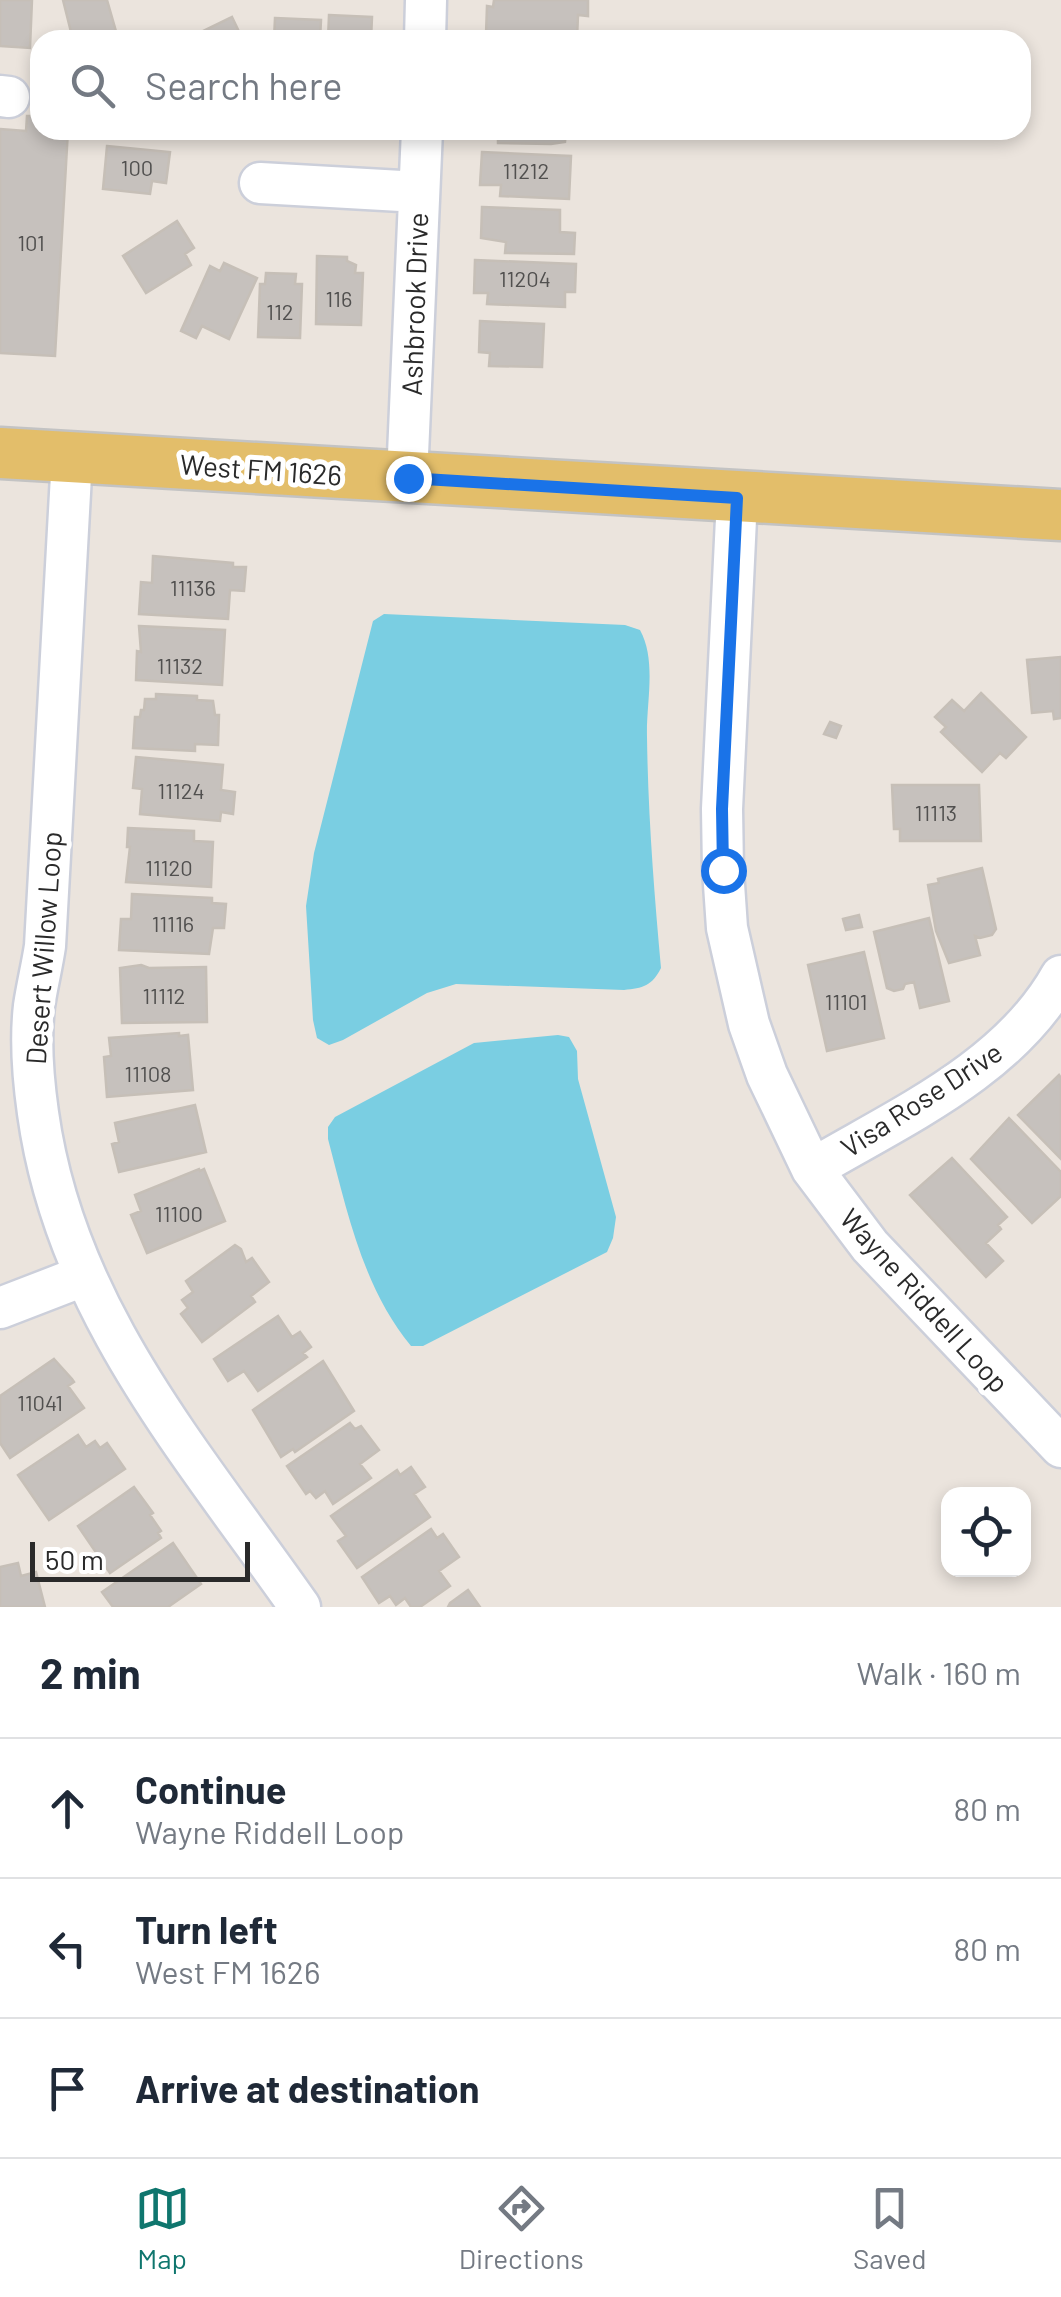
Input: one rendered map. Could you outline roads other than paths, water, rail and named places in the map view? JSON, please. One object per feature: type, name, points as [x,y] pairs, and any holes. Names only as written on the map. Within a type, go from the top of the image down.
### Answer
[{"type":"main road","name":"West FM 1626","points":[[0,453],[1061,515]]},
{"type":"street","points":[[425,30],[426,0]]},
{"type":"street","name":"Ashbrook Drive","points":[[408,478],[422,140]]},
{"type":"street","points":[[260,184],[419,192]]},
{"type":"street","name":"Desert Willow Loop","points":[[72,457],[45,946],[17,1006],[46,1167],[82,1276],[126,1358],[286,1602]]},
{"type":"street","name":"Wayne Riddell Loop","points":[[737,498],[722,809],[727,928],[749,1024],[767,1076],[812,1169],[870,1246],[1061,1447]]},
{"type":"street","name":"Visa Rose Drive","points":[[812,1169],[922,1105],[991,1058],[1025,1026],[1061,976]]},
{"type":"street","points":[[0,1308],[82,1276]]},
{"type":"water","points":[[384,614],[625,625],[640,630],[649,669],[649,795],[661,968],[650,982],[624,990],[456,984],[427,993],[343,1040],[329,1045],[317,1038],[306,906],[314,853],[373,621]]},
{"type":"water","points":[[569,1037],[577,1051],[578,1079],[616,1217],[607,1252],[423,1346],[411,1346],[380,1299],[359,1248],[342,1194],[328,1127],[335,1117],[474,1043]]}]
